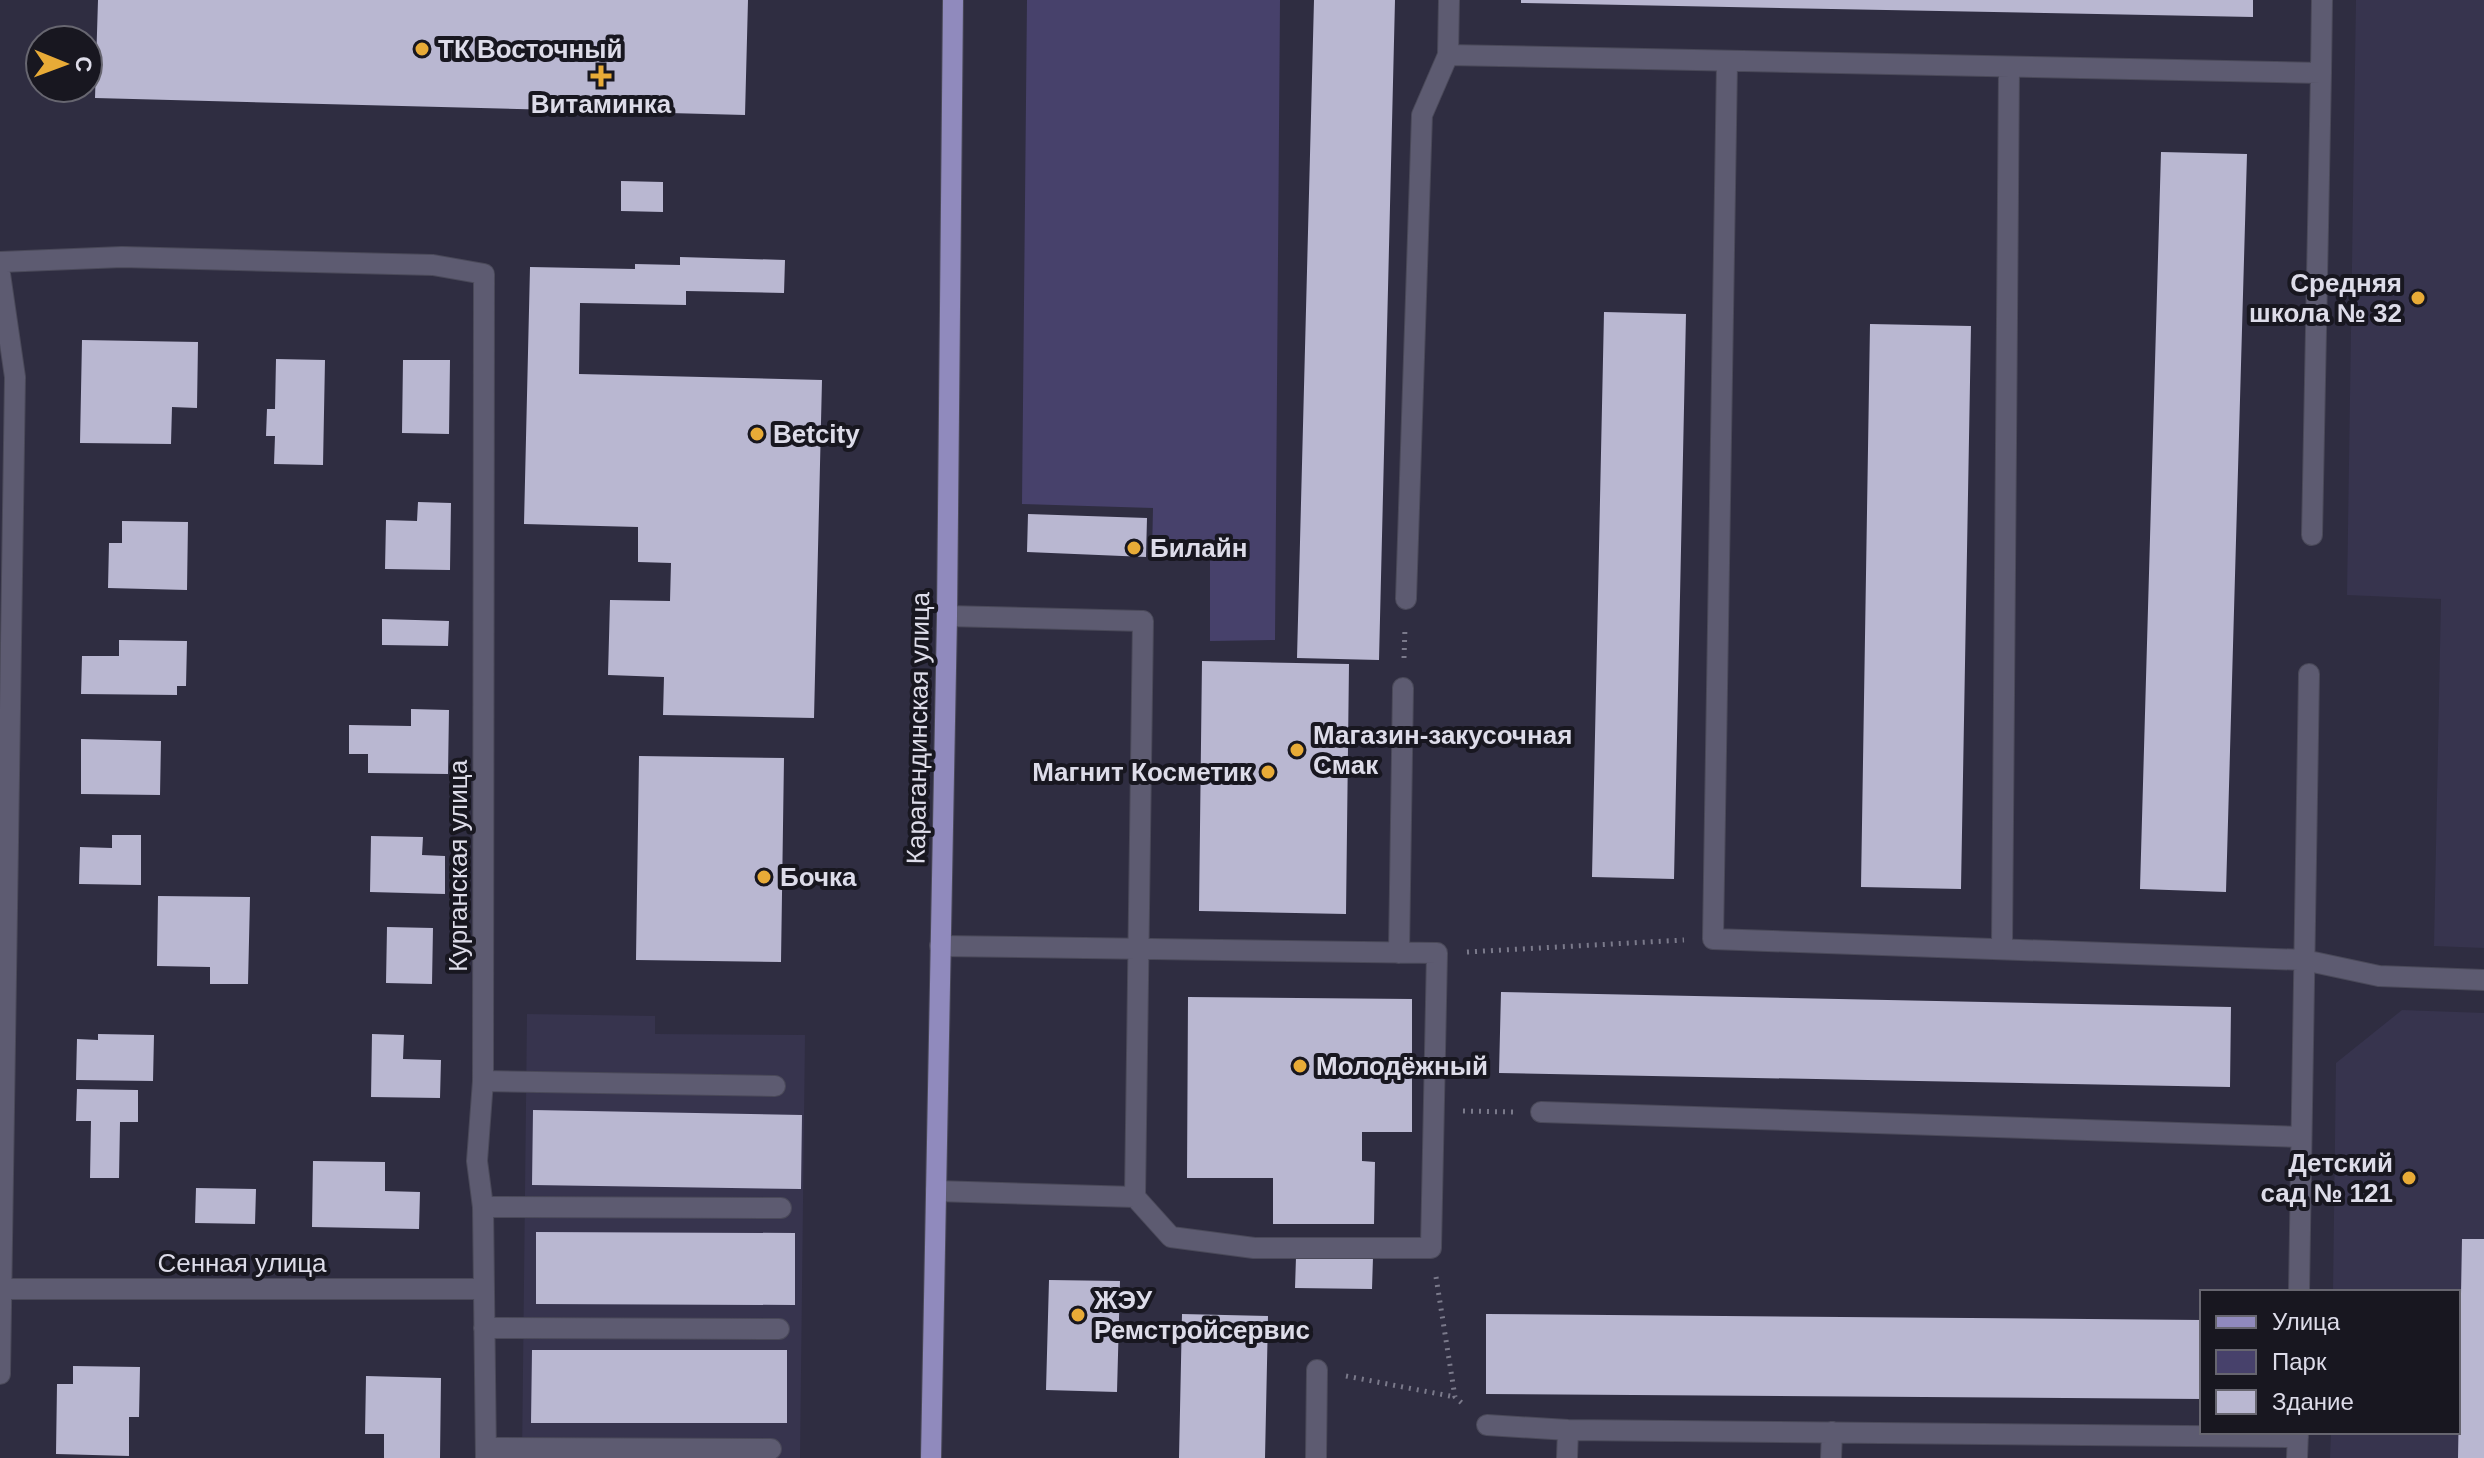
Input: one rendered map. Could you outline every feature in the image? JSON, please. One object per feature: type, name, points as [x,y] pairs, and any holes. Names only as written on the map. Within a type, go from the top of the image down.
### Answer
[{"type":"main road","name":"Карагандинская улица","points":[[931,1458],[947,616],[953,0]]},
{"type":"street","points":[[1406,599],[1422,115],[1448,55],[1449,0]]},
{"type":"street","points":[[2312,535],[2322,0]]},
{"type":"street","points":[[1448,55],[2321,73]]},
{"type":"street","points":[[1727,63],[1713,939],[2304,960],[2379,976],[2484,980]]},
{"type":"street","points":[[2002,947],[2009,68]]},
{"type":"street","name":"Курганская улица","points":[[0,262],[122,257],[433,265],[484,274],[483,1081],[477,1161],[483,1207],[486,1453]]},
{"type":"street","points":[[0,274],[15,377],[0,1374]]},
{"type":"street","points":[[940,946],[1139,948],[1437,953],[1431,1248],[1254,1248],[1171,1237],[1135,1197],[1139,948],[1143,621],[947,616]]},
{"type":"street","points":[[2299,1290],[2309,674]]},
{"type":"street","points":[[1399,953],[1403,688]]},
{"type":"street","points":[[483,1081],[775,1086]]},
{"type":"street","points":[[1541,1112],[2301,1137]]},
{"type":"street","points":[[936,1191],[1135,1197]]},
{"type":"street","points":[[483,1207],[781,1208]]},
{"type":"street","name":"Сенная улица","points":[[1,1289],[483,1289]]},
{"type":"street","points":[[484,1328],[779,1329]]},
{"type":"street","points":[[1316,1458],[1317,1370]]},
{"type":"street","points":[[1487,1425],[1568,1430],[2200,1434]]},
{"type":"street","points":[[1567,1458],[1568,1430]]},
{"type":"street","points":[[1831,1458],[1832,1432]]},
{"type":"street","points":[[2297,1458],[2298,1434]]},
{"type":"street","points":[[486,1453],[771,1449]]},
{"type":"path","points":[[1403,688],[1406,599]]},
{"type":"path","points":[[1437,953],[1713,939]]},
{"type":"path","points":[[1434,1111],[1541,1112]]},
{"type":"path","points":[[1431,1248],[1455,1397]]},
{"type":"path","points":[[1317,1370],[1455,1397],[1487,1425]]},
{"type":"shaded area","name":"Средняя школа № 32","points":[[2356,0],[2484,0],[2484,948],[2434,946],[2441,599],[2347,595]]},
{"type":"shaded area","name":"Детский сад № 121","points":[[2402,1010],[2484,1013],[2484,1458],[2330,1458],[2331,1434],[2460,1434],[2460,1290],[2333,1290],[2336,1063]]},
{"type":"shaded area","points":[[527,1014],[655,1016],[655,1034],[805,1035],[800,1458],[522,1458]]},
{"type":"green space","points":[[1027,0],[1280,0],[1275,640],[1210,641],[1210,554],[1152,553],[1153,508],[1022,504]]},
{"type":"building","name":"ТК Восточный","points":[[98,0],[748,0],[745,115],[104,98],[104,24],[97,24]]},
{"type":"building","points":[[1314,0],[1395,0],[1379,660],[1297,658]]},
{"type":"building","points":[[1521,0],[2253,0],[2253,17],[1521,3]]},
{"type":"building","points":[[2161,152],[2247,154],[2226,892],[2140,889]]},
{"type":"building","points":[[621,181],[663,182],[663,212],[621,211]]},
{"type":"building","points":[[680,257],[785,260],[784,293],[686,291],[686,305],[580,303],[579,374],[822,380],[814,718],[663,715],[664,677],[608,675],[610,600],[670,601],[671,563],[638,562],[638,527],[524,524],[530,267],[635,269],[635,264],[680,265]]},
{"type":"building","points":[[1604,312],[1686,314],[1674,879],[1592,877]]},
{"type":"building","points":[[1870,324],[1971,326],[1961,889],[1861,887]]},
{"type":"building","points":[[82,340],[198,342],[197,408],[172,407],[171,444],[80,443]]},
{"type":"building","points":[[276,359],[325,360],[323,465],[274,464],[275,436],[266,436],[267,409],[275,409]]},
{"type":"building","points":[[403,360],[450,360],[449,434],[402,433]]},
{"type":"building","points":[[418,502],[451,503],[450,570],[385,569],[386,520],[417,521]]},
{"type":"building","points":[[1028,514],[1147,518],[1146,557],[1027,552]]},
{"type":"building","points":[[122,521],[188,522],[187,590],[108,588],[109,543],[122,543]]},
{"type":"building","points":[[382,619],[449,621],[448,646],[382,645]]},
{"type":"building","points":[[119,640],[187,641],[186,686],[177,686],[177,695],[81,694],[82,656],[119,656]]},
{"type":"building","points":[[1202,661],[1349,664],[1346,914],[1199,911]]},
{"type":"building","points":[[411,709],[449,710],[448,774],[368,773],[368,754],[349,754],[349,725],[411,726]]},
{"type":"building","points":[[81,739],[161,741],[160,795],[81,794]]},
{"type":"building","points":[[639,756],[784,758],[781,962],[636,960]]},
{"type":"building","points":[[112,835],[141,835],[141,885],[79,884],[80,847],[112,848]]},
{"type":"building","points":[[371,836],[423,837],[422,855],[445,856],[445,894],[370,892]]},
{"type":"building","points":[[158,896],[250,897],[248,984],[210,984],[210,967],[157,966]]},
{"type":"building","points":[[387,927],[433,928],[432,984],[386,983]]},
{"type":"building","points":[[1501,992],[2231,1007],[2230,1087],[1499,1073]]},
{"type":"building","name":"Молодёжный","points":[[1188,997],[1412,999],[1412,1132],[1362,1132],[1362,1161],[1375,1162],[1374,1224],[1273,1224],[1273,1178],[1187,1178]]},
{"type":"building","points":[[98,1034],[154,1035],[153,1081],[76,1080],[77,1039],[98,1040]]},
{"type":"building","points":[[372,1034],[404,1035],[403,1059],[441,1060],[440,1098],[371,1097]]},
{"type":"building","points":[[77,1089],[138,1090],[138,1122],[120,1122],[119,1178],[90,1178],[91,1121],[76,1121]]},
{"type":"building","points":[[533,1110],[802,1115],[801,1189],[532,1185]]},
{"type":"building","points":[[313,1161],[385,1162],[385,1191],[420,1192],[419,1229],[312,1227]]},
{"type":"building","points":[[196,1188],[256,1189],[255,1224],[195,1223]]},
{"type":"building","points":[[536,1232],[795,1233],[795,1305],[536,1304]]},
{"type":"building","points":[[2462,1239],[2484,1239],[2484,1458],[2458,1458]]},
{"type":"building","points":[[1296,1257],[1373,1257],[1372,1289],[1295,1288]]},
{"type":"building","points":[[1049,1280],[1120,1281],[1117,1392],[1046,1390]]},
{"type":"building","points":[[1182,1314],[1268,1316],[1265,1458],[1179,1458]]},
{"type":"building","points":[[1486,1314],[2200,1320],[2200,1399],[1486,1394]]},
{"type":"building","points":[[532,1350],[787,1350],[787,1423],[531,1423]]},
{"type":"building","points":[[73,1366],[140,1367],[139,1417],[129,1417],[129,1456],[56,1454],[57,1384],[73,1384]]},
{"type":"building","points":[[366,1376],[441,1378],[440,1458],[384,1458],[384,1434],[365,1434]]},
{"type":"place","name":"ТК Восточный","points":[[422,49]]},
{"type":"place","name":"Витаминка","points":[[601,76]]},
{"type":"place","name":"Средняя школа № 32","points":[[2418,298]]},
{"type":"place","name":"Betcity","points":[[757,434]]},
{"type":"place","name":"Билайн","points":[[1134,548]]},
{"type":"place","name":"Магазин-закусочная Смак","points":[[1297,750]]},
{"type":"place","name":"Магнит Косметик","points":[[1268,772]]},
{"type":"place","name":"Бочка","points":[[764,877]]},
{"type":"place","name":"Молодёжный","points":[[1300,1066]]},
{"type":"place","name":"Детский сад № 121","points":[[2409,1178]]},
{"type":"place","name":"ЖЭУ Ремстройсервис","points":[[1078,1315]]}]
